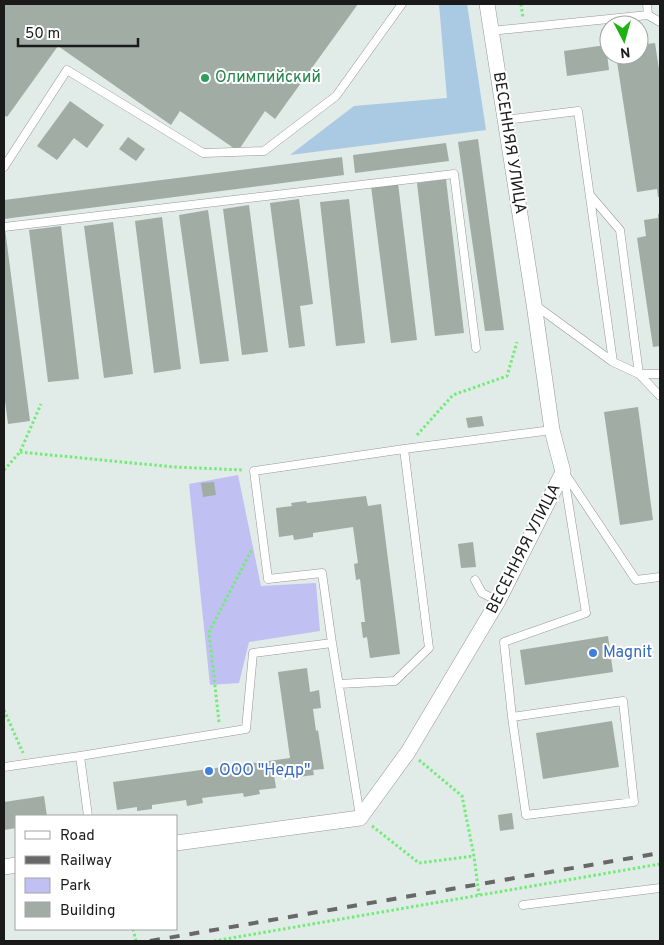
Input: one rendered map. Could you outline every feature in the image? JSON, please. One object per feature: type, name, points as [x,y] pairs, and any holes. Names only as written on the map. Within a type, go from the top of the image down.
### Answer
[{"type":"street","name":"ВЕСЕННЯЯ УЛИЦА","points":[[360,818],[408,752],[498,602],[563,472],[552,430],[487,4]]},
{"type":"street","points":[[178,843],[360,818]]},
{"type":"lane","points":[[4,167],[67,70],[203,153],[264,152],[336,96],[402,4]]},
{"type":"lane","points":[[647,4],[648,14]]},
{"type":"lane","points":[[491,31],[648,14],[660,22]]},
{"type":"lane","points":[[505,120],[578,111],[613,362]]},
{"type":"lane","points":[[4,228],[454,174],[476,348]]},
{"type":"lane","points":[[589,194],[620,230],[640,374]]},
{"type":"lane","points":[[534,304],[613,362],[640,374],[660,396]]},
{"type":"lane","points":[[640,374],[660,374]]},
{"type":"lane","points":[[360,818],[322,572],[268,578],[254,471],[552,430]]},
{"type":"lane","points":[[339,684],[395,681],[429,648],[404,449]]},
{"type":"lane","points":[[563,472],[636,580],[660,577]]},
{"type":"lane","points":[[512,717],[623,701],[634,802],[526,815],[512,717],[504,642],[586,613],[563,472]]},
{"type":"lane","points":[[475,580],[482,593],[498,602]]},
{"type":"lane","points":[[4,767],[246,728],[253,653],[332,643]]},
{"type":"lane","points":[[80,756],[88,815]]},
{"type":"lane","points":[[523,905],[660,888]]},
{"type":"path","points":[[404,449],[453,395],[507,376],[517,342]]},
{"type":"path","points":[[4,470],[20,452],[41,404]]},
{"type":"path","points":[[20,452],[174,467],[254,471]]},
{"type":"path","points":[[221,733],[208,632],[261,531]]},
{"type":"path","points":[[4,710],[27,764]]},
{"type":"path","points":[[408,752],[462,796],[474,856],[479,895]]},
{"type":"path","points":[[360,818],[419,863],[474,856]]},
{"type":"path","points":[[214,941],[660,864]]},
{"type":"shaded area","points":[[439,4],[467,4],[486,130],[290,155],[354,106],[447,98]]},
{"type":"green space","points":[[238,475],[261,586],[316,583],[320,631],[249,642],[239,683],[210,685],[189,484]]},
{"type":"building","name":"Олимпийский","points":[[4,4],[358,4],[275,119],[265,111],[238,151],[180,111],[171,125],[58,46],[7,117],[4,115]]},
{"type":"building","points":[[655,43],[660,76],[660,197],[658,197],[657,189],[637,192],[618,65],[649,65],[649,44]]},
{"type":"building","points":[[599,46],[599,65],[608,65],[609,70],[567,76],[564,51]]},
{"type":"building","points":[[70,101],[104,125],[87,148],[74,138],[57,160],[37,146]]},
{"type":"building","points":[[128,137],[145,149],[136,161],[119,149]]},
{"type":"building","points":[[478,139],[504,330],[485,331],[458,142]]},
{"type":"building","points":[[446,143],[449,161],[355,173],[353,155]]},
{"type":"building","points":[[342,157],[344,175],[4,219],[4,200]]},
{"type":"building","points":[[446,179],[464,333],[435,336],[417,183]]},
{"type":"building","points":[[398,183],[417,340],[391,343],[371,186]]},
{"type":"building","points":[[299,199],[313,304],[300,306],[305,346],[289,348],[270,203]]},
{"type":"building","points":[[349,199],[365,343],[336,346],[320,202]]},
{"type":"building","points":[[249,205],[268,352],[242,355],[223,209]]},
{"type":"building","points":[[208,210],[229,361],[200,364],[179,215]]},
{"type":"building","points":[[658,214],[660,214],[660,346],[653,347],[637,238],[646,236],[644,220],[658,218]]},
{"type":"building","points":[[162,217],[181,369],[154,373],[135,221]]},
{"type":"building","points":[[113,222],[133,374],[104,378],[84,226]]},
{"type":"building","points":[[61,226],[79,379],[48,382],[29,230]]},
{"type":"building","points":[[4,229],[30,421],[8,424],[4,393]]},
{"type":"building","points":[[638,407],[653,520],[620,525],[604,412]]},
{"type":"building","points":[[482,416],[484,426],[468,428],[466,418]]},
{"type":"building","points":[[214,482],[216,495],[203,497],[201,483]]},
{"type":"building","points":[[366,496],[368,506],[381,504],[400,654],[370,658],[367,637],[363,638],[361,622],[365,622],[360,579],[356,580],[354,564],[358,563],[353,527],[313,533],[313,537],[294,540],[293,535],[279,537],[276,508],[292,506],[291,503],[306,501],[307,503]]},
{"type":"building","points":[[473,542],[476,567],[461,568],[458,544]]},
{"type":"building","points":[[608,636],[613,672],[525,685],[520,650]]},
{"type":"building","points":[[307,668],[310,692],[319,690],[321,708],[313,709],[324,769],[313,770],[314,775],[298,777],[298,772],[274,775],[276,788],[259,790],[260,794],[244,797],[243,793],[202,798],[203,803],[187,806],[186,800],[152,805],[152,809],[137,811],[137,807],[117,810],[113,782],[290,758],[278,672]]},
{"type":"building","points":[[612,721],[619,767],[543,779],[536,733]]},
{"type":"building","points":[[44,796],[47,815],[15,815],[15,828],[4,830],[4,802]]},
{"type":"building","points":[[512,813],[514,829],[500,831],[498,815]]},
{"type":"railway","points":[[150,941],[660,853]]},
{"type":"place","name":"Олимпийский","points":[[205,78]]},
{"type":"place","name":"Magnit","points":[[593,653]]},
{"type":"place","name":"ООО \"Недр\"","points":[[209,771]]}]
